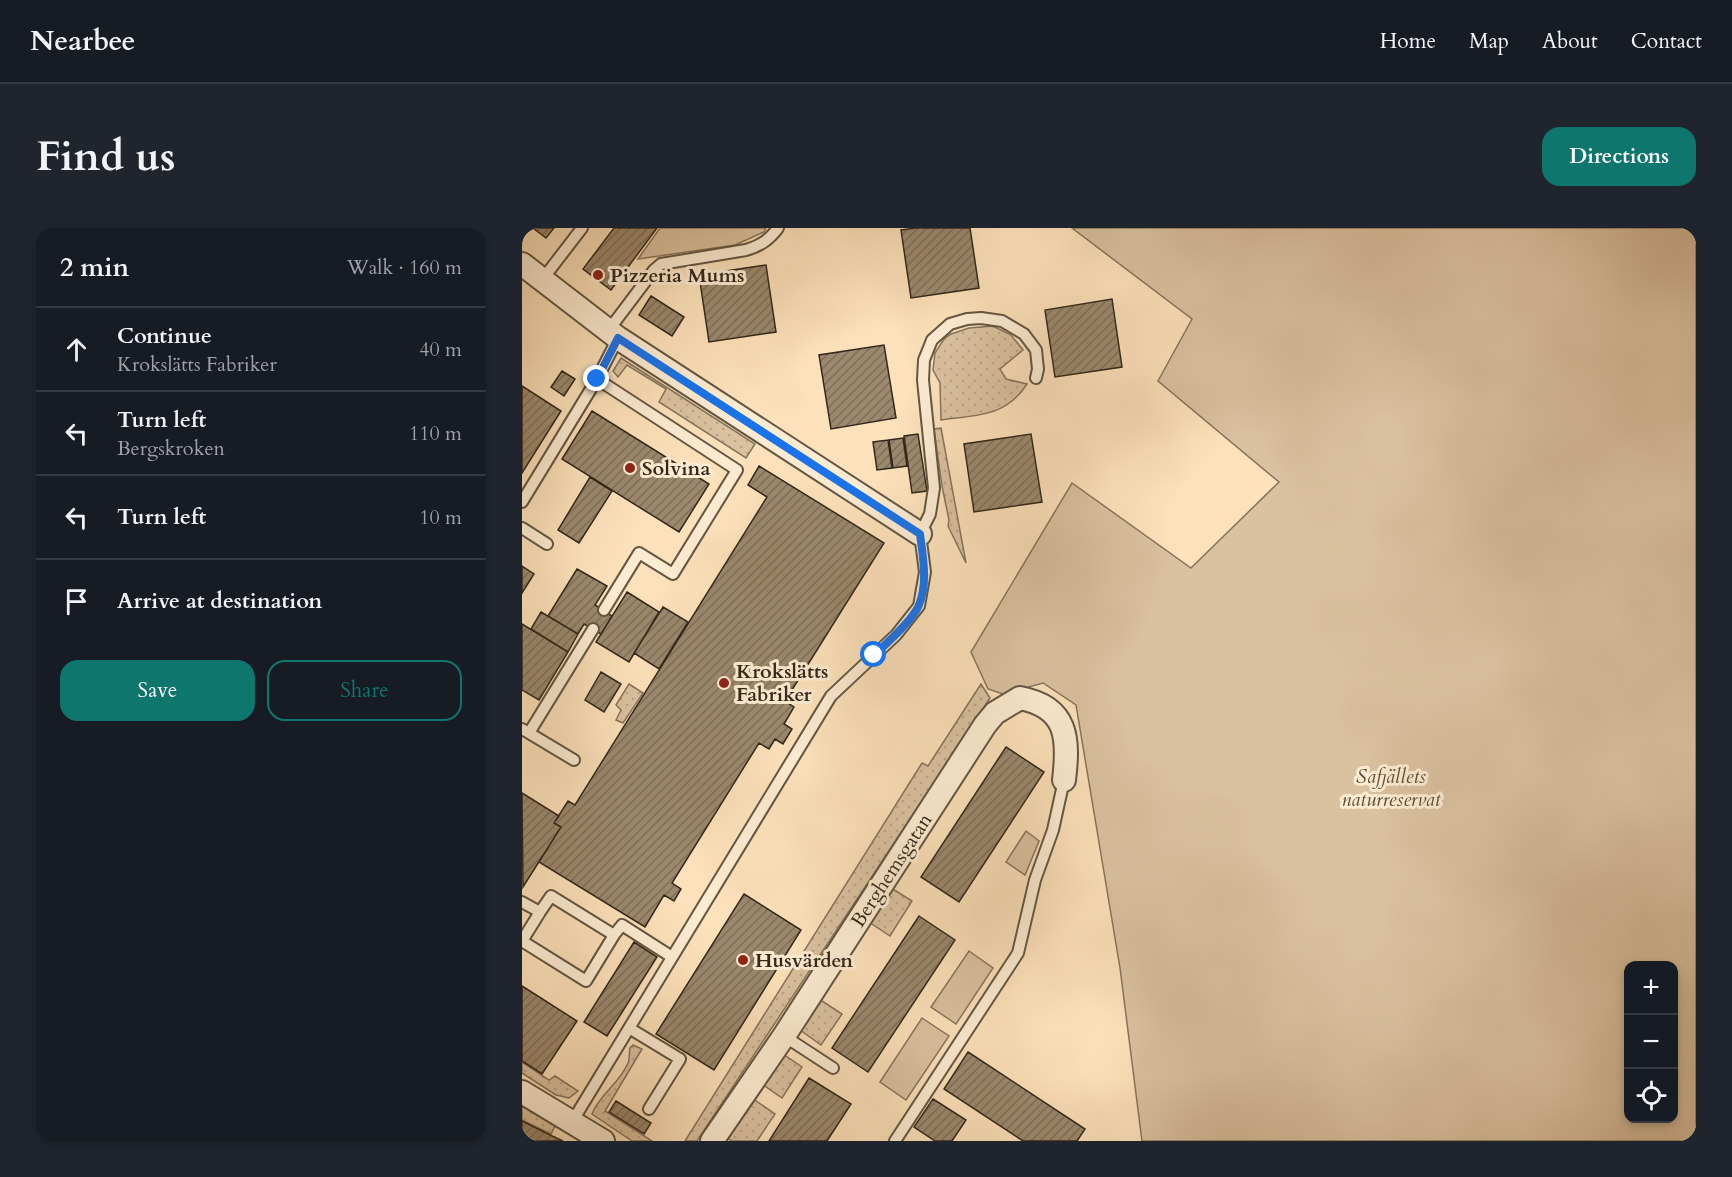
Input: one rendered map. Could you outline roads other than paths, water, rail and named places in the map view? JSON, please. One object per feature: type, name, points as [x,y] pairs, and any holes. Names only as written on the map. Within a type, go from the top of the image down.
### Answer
[{"type":"street","points":[[529,274],[613,334],[920,534]]},
{"type":"street","name":"Berghemsgatan","points":[[712,1141],[784,1036],[985,724],[995,713],[1020,698],[1038,701],[1049,708],[1062,724],[1066,746],[1064,780]]},
{"type":"street","points":[[522,1092],[603,1141]]},
{"type":"lane","points":[[529,274],[582,228]]},
{"type":"lane","points":[[522,501],[597,379],[613,334],[654,270],[661,264],[759,246],[767,241],[778,228]]},
{"type":"lane","points":[[572,1122],[831,696],[896,635],[919,606],[925,572],[920,534],[930,514],[934,488],[923,380],[924,360],[932,340],[950,324],[967,319],[1002,321],[1024,334],[1036,350],[1038,369],[1036,378]]},
{"type":"lane","points":[[597,379],[737,470],[673,574],[639,553],[604,610]]},
{"type":"lane","points":[[522,528],[547,544]]},
{"type":"lane","points":[[574,760],[525,731],[592,629]]},
{"type":"lane","points":[[895,1141],[1018,953],[1035,880],[1053,830],[1064,780]]},
{"type":"lane","points":[[614,935],[550,896],[522,941],[586,981],[621,925],[672,957]]},
{"type":"lane","points":[[522,902],[540,912]]},
{"type":"lane","points":[[629,1028],[680,1059],[648,1109]]},
{"type":"lane","points":[[784,1036],[833,1068]]},
{"type":"place","name":"Pizzeria Mums","points":[[598,275]]},
{"type":"place","name":"Solvina","points":[[630,468]]},
{"type":"place","name":"Krokslätts Fabriker","points":[[724,683]]},
{"type":"place","name":"Husvärden","points":[[743,960]]},
{"type":"park label","name":"Safjällets naturreservat","points":[[1391,788]]}]
